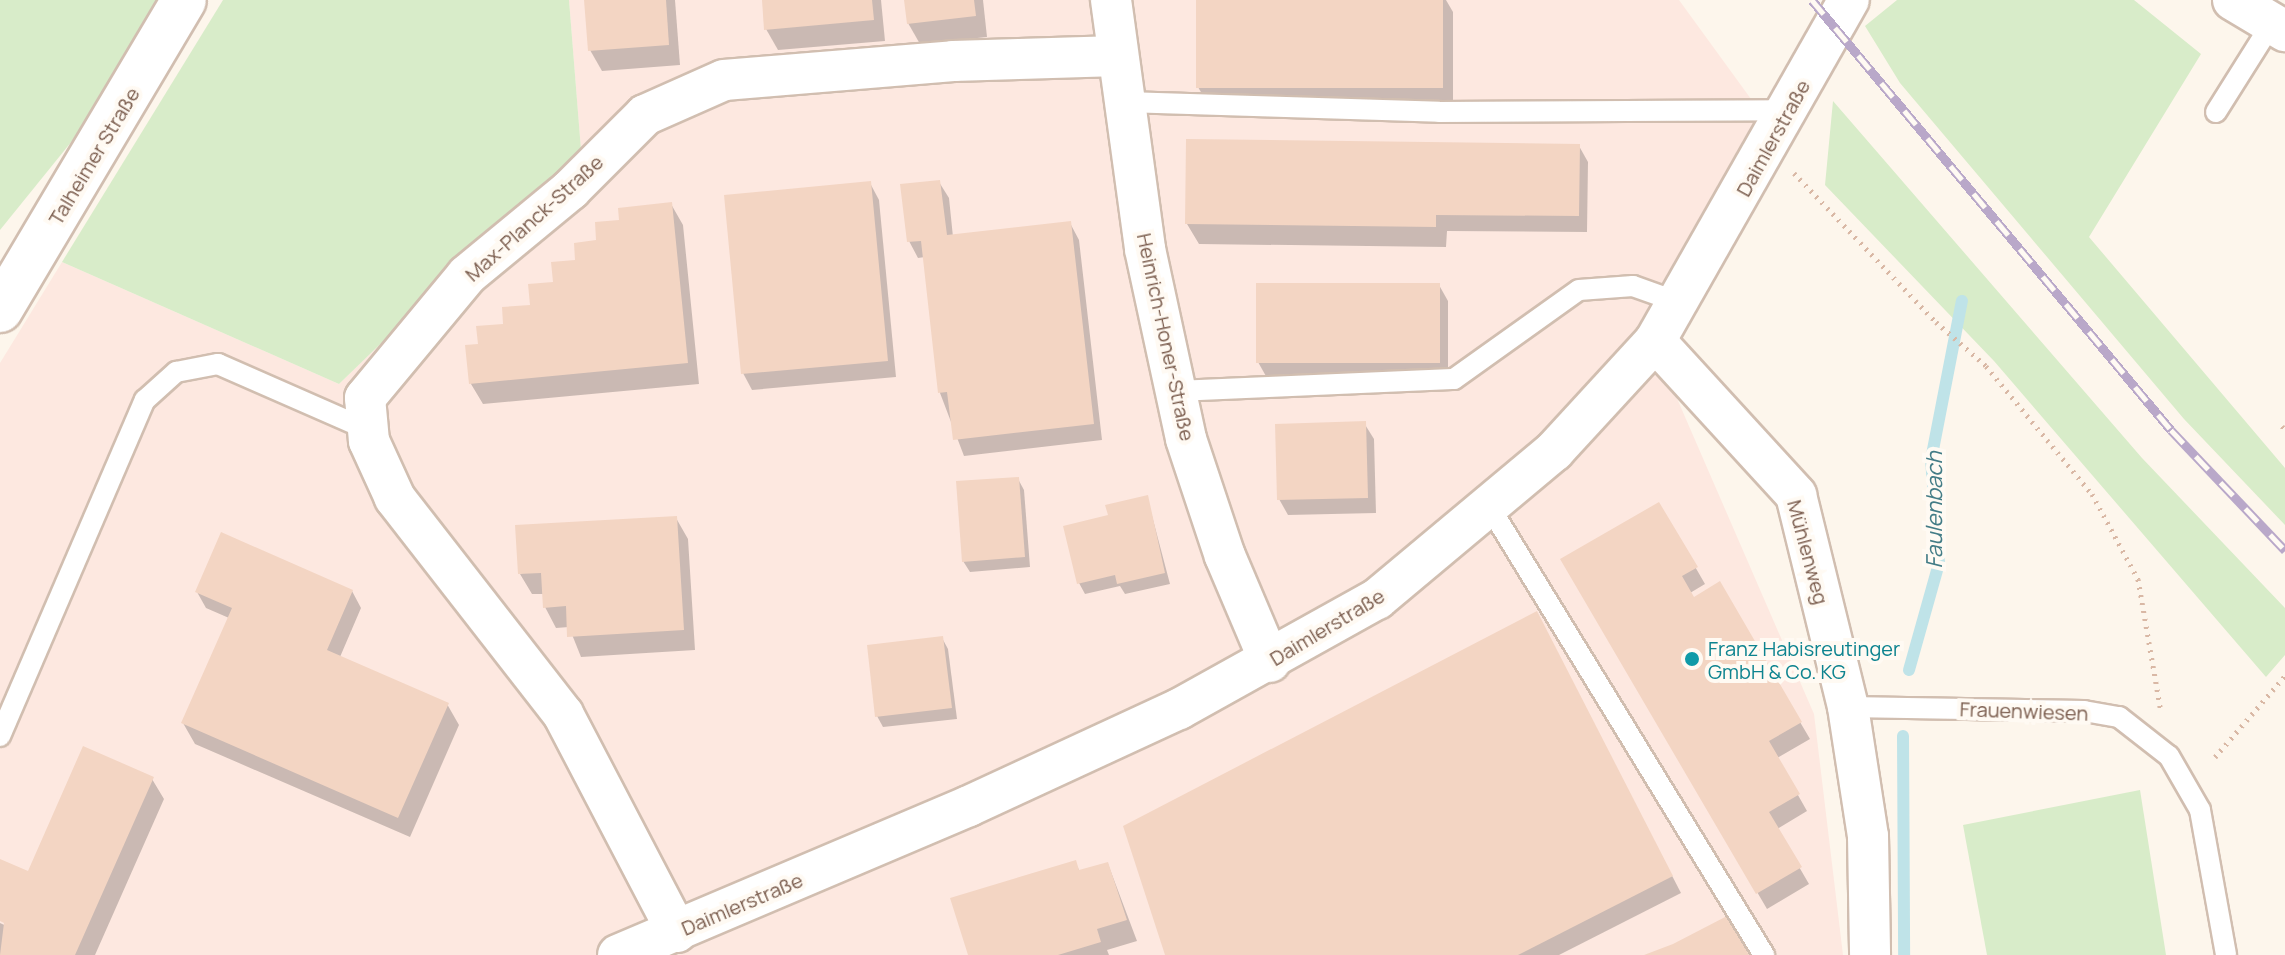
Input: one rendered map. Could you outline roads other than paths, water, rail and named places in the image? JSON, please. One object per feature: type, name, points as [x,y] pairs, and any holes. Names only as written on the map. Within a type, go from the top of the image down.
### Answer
[{"type":"street","name":"Talheimer Straße","points":[[0,310],[184,0]]},
{"type":"street","name":"Heinrich-Honer-Straße","points":[[1111,0],[1145,249],[1175,391],[1225,556],[1270,662]]},
{"type":"street","name":"Daimlerstraße","points":[[618,955],[969,806],[1270,662],[1377,599],[1554,451],[1655,341],[1770,147],[1849,0]]},
{"type":"street","points":[[2233,0],[2278,27]]},
{"type":"street","name":"Max-Planck-Straße","points":[[677,932],[563,714],[395,498],[368,430],[365,398],[467,275],[570,190],[645,115],[724,80],[953,61],[1118,56]]},
{"type":"street","name":"Mühlenweg","points":[[1655,341],[1796,495],[1848,707],[1868,836],[1870,955]]},
{"type":"lane","points":[[2216,112],[2278,27]]},
{"type":"lane","points":[[1125,102],[1439,112],[1790,110]]},
{"type":"lane","points":[[1175,391],[1454,379],[1579,290],[1633,286],[1678,302]]},
{"type":"lane","points":[[0,736],[145,400],[176,372],[218,364],[368,430]]},
{"type":"lane","points":[[1489,506],[1764,955]]},
{"type":"lane","name":"Frauenwiesen","points":[[1848,707],[2084,711],[2119,717],[2169,756],[2200,810],[2226,955]]},
{"type":"waterway","name":"Faulenbach","points":[[1909,670],[1939,563],[1931,460],[1962,301]]},
{"type":"waterway","name":"Faulenbach","points":[[1903,736],[1904,955]]},
{"type":"railway","points":[[1812,0],[2171,430],[2285,550]]},
{"type":"place","name":"Franz Habisreutinger GmbH & Co. KG","points":[[1692,659]]}]
